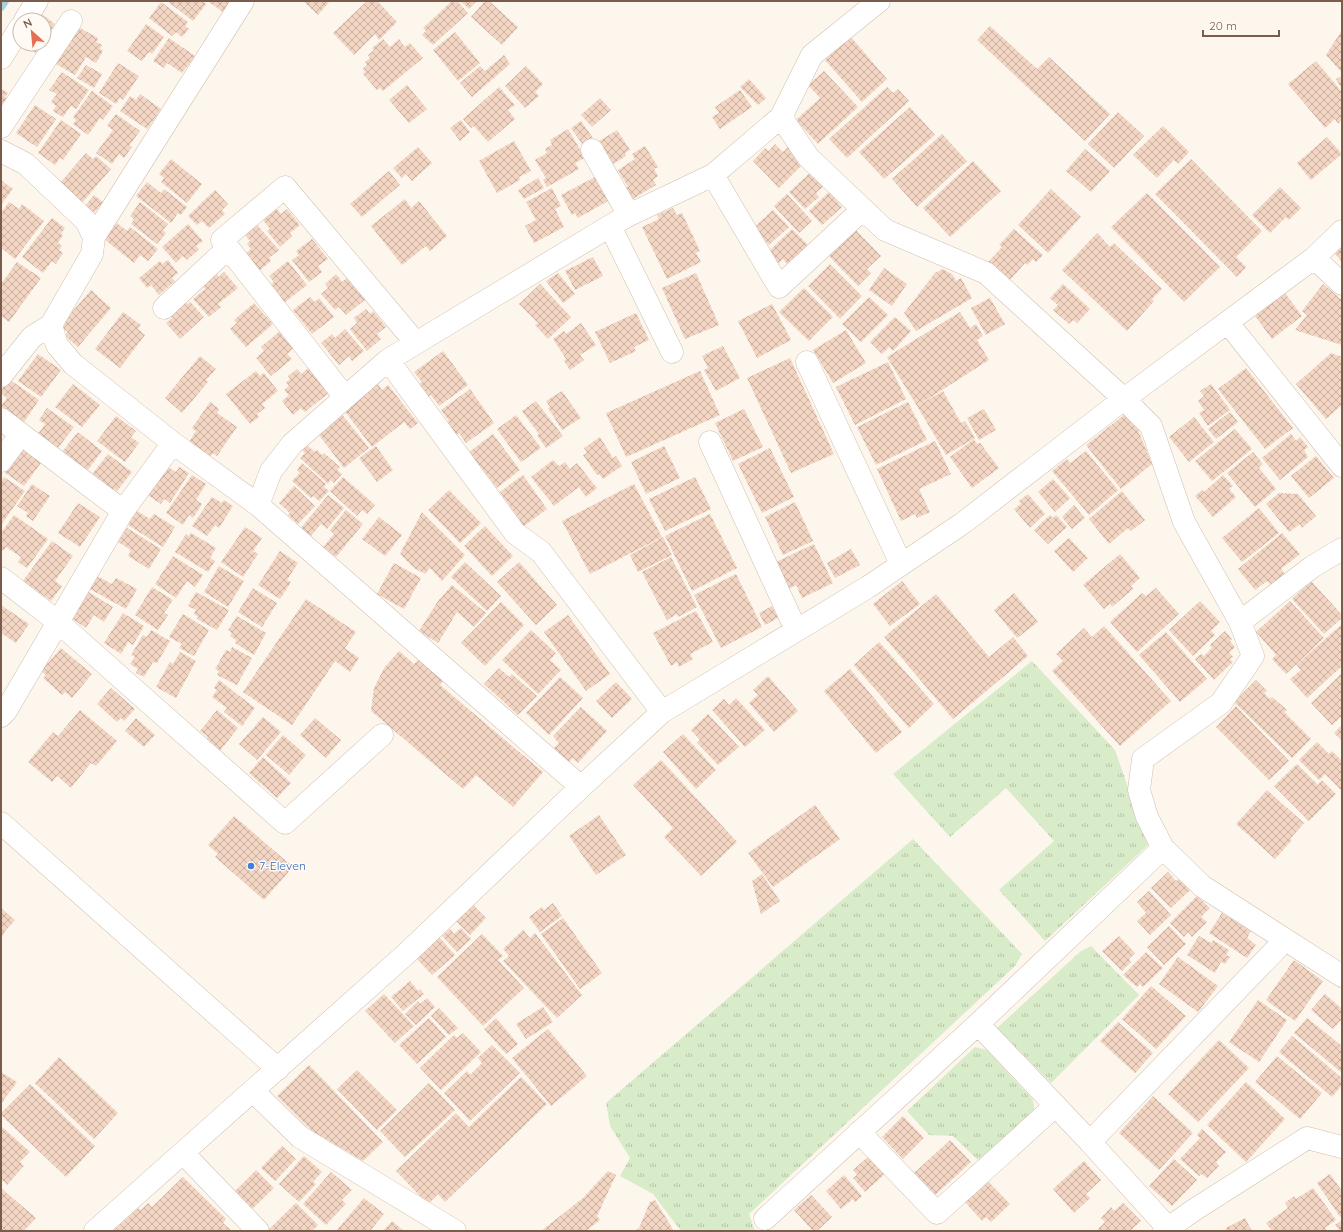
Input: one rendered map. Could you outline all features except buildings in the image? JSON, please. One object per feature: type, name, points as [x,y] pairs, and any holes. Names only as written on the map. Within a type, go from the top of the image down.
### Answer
[{"type":"street","points":[[30,12],[37,1]]},
{"type":"street","points":[[1,376],[32,337],[51,325],[92,254],[94,237],[243,1]]},
{"type":"street","points":[[258,505],[271,471],[292,444],[388,360],[629,215],[713,175],[781,117],[812,55],[879,1]]},
{"type":"street","points":[[1,127],[71,21]]},
{"type":"street","points":[[1,58],[12,41]]},
{"type":"street","points":[[781,117],[808,157],[886,230],[986,273],[1124,399],[1151,426],[1184,522],[1240,622],[1253,656],[1221,703],[1143,759],[1139,790],[1147,817],[1163,848],[1202,886],[1342,976]]},
{"type":"street","points":[[592,150],[629,215]]},
{"type":"street","points":[[1,151],[26,164],[86,221],[94,237]]},
{"type":"street","points":[[713,175],[779,287],[863,209]]},
{"type":"street","points":[[345,397],[222,240],[285,187],[416,343]]},
{"type":"street","points":[[610,226],[672,352]]},
{"type":"street","points":[[95,1231],[253,1091],[274,1066],[406,954],[662,712],[868,587],[963,523],[1124,399],[1314,258],[1342,232]]},
{"type":"street","points":[[164,308],[228,248]]},
{"type":"street","points":[[1314,258],[1342,284]]},
{"type":"street","points":[[1228,323],[1342,466]]},
{"type":"street","points":[[51,325],[57,345],[73,364],[173,443],[258,505],[581,787]]},
{"type":"street","points":[[388,360],[515,533],[541,552],[662,712]]},
{"type":"street","points":[[807,362],[901,564]]},
{"type":"street","points":[[1,419],[124,511]]},
{"type":"street","points":[[1,461],[21,434]]},
{"type":"street","points":[[710,442],[796,630]]},
{"type":"street","points":[[1,716],[6,711],[124,511],[173,443]]},
{"type":"street","points":[[1240,622],[1312,567],[1342,549]]},
{"type":"street","points":[[1,578],[58,622],[285,823],[382,735]]},
{"type":"street","points":[[1,823],[274,1066]]},
{"type":"street","points":[[765,1219],[978,1024],[1163,848]]},
{"type":"street","points":[[1090,1142],[1285,940]]},
{"type":"street","points":[[978,1024],[1090,1142],[1166,1229],[1307,1138],[1342,1147]]},
{"type":"street","points":[[253,1091],[300,1137],[455,1231]]},
{"type":"street","points":[[859,1132],[938,1213],[1055,1106]]},
{"type":"street","points":[[183,1153],[258,1231]]},
{"type":"green space","points":[[1032,661],[1115,750],[1148,845],[1045,941],[999,890],[1054,841],[1006,788],[950,837],[893,774]]},
{"type":"green space","points":[[913,839],[1022,954],[1015,966],[749,1214],[755,1231],[681,1231],[653,1194],[620,1176],[630,1158],[610,1126],[606,1103]]},
{"type":"green space","points":[[1091,946],[1139,995],[1051,1083],[997,1028],[1081,951]]},
{"type":"green space","points":[[975,1047],[987,1050],[1033,1100],[1035,1114],[978,1160],[953,1136],[929,1135],[907,1111]]},
{"type":"waterway","points":[[1,7],[5,1]]},
{"type":"place","name":"7-Eleven","points":[[251,866]]}]
